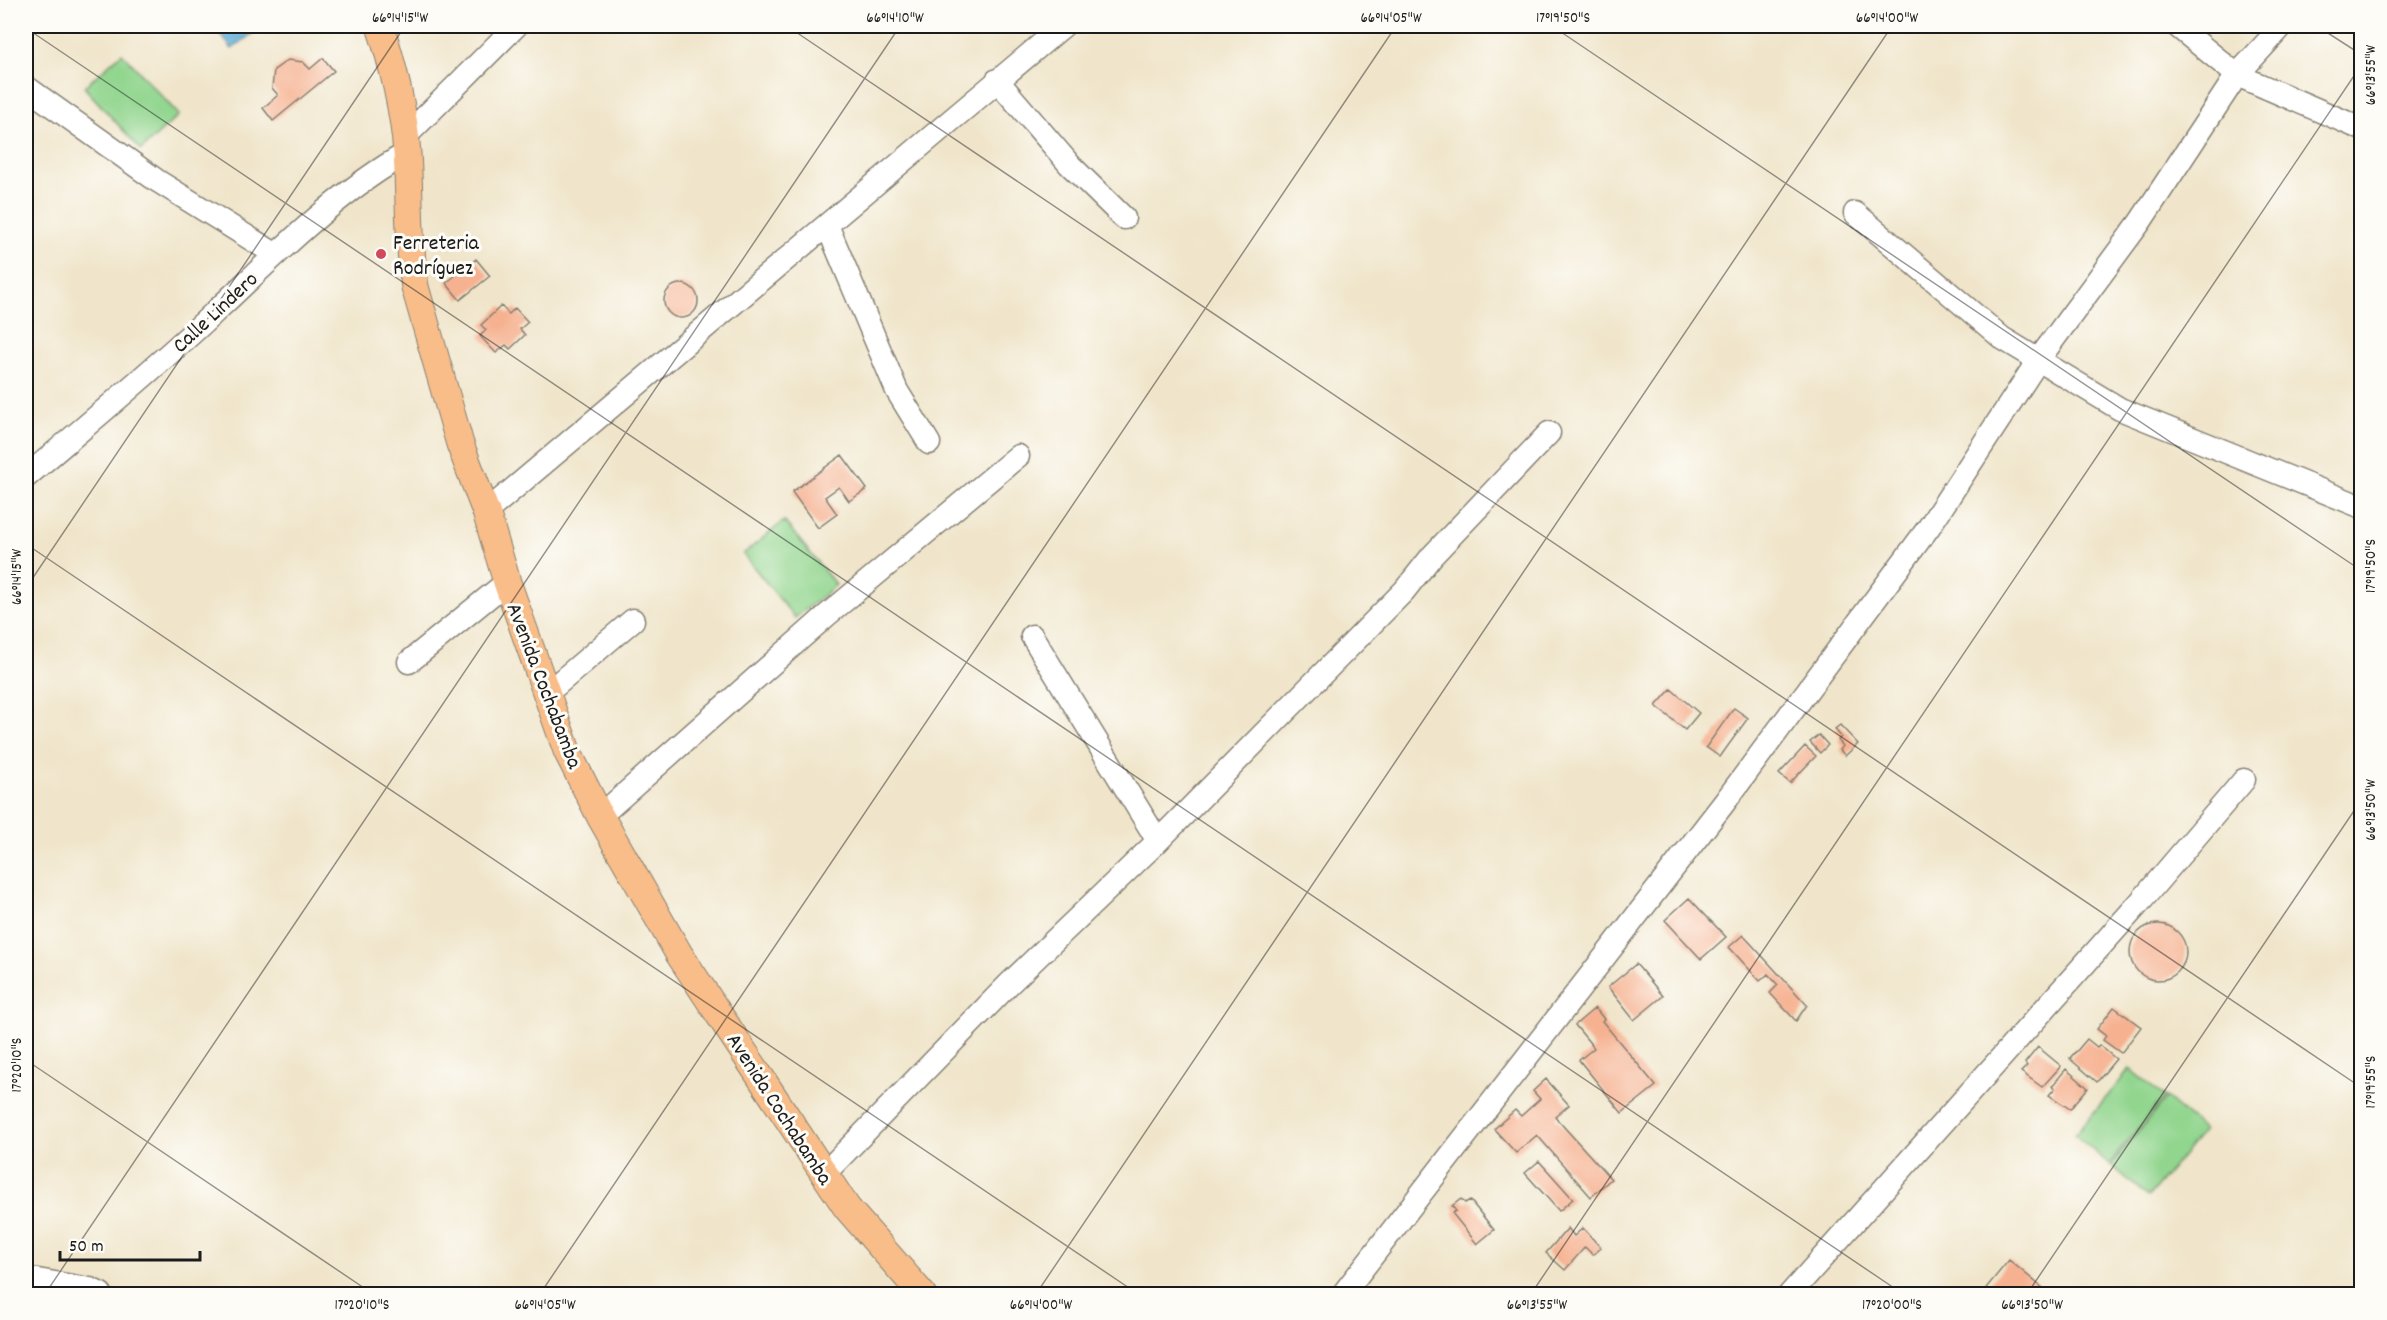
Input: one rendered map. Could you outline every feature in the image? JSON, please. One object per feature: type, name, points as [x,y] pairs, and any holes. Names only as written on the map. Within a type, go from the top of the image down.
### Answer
[{"type":"main road","name":"Avenida Cochabamba","points":[[380,26],[386,43],[406,145],[411,265],[415,287],[460,444],[486,512],[507,582],[567,751],[600,816],[679,954],[847,1208],[922,1294]]},
{"type":"street","name":"Calle Lindero","points":[[26,477],[217,311],[275,254],[406,145],[516,26]]},
{"type":"street","points":[[486,512],[1063,26]]},
{"type":"street","points":[[2177,26],[2237,75],[2361,129]]},
{"type":"street","points":[[1344,1294],[1724,803],[1929,527],[2039,359],[2140,222],[2237,75],[2282,26]]},
{"type":"street","points":[[997,80],[1070,165],[1124,218]]},
{"type":"street","points":[[26,87],[156,180],[275,254]]},
{"type":"street","points":[[1855,213],[2002,338],[2120,409],[2361,507]]},
{"type":"street","points":[[827,225],[897,391],[929,443]]},
{"type":"street","points":[[824,1174],[1009,984],[1158,841],[1404,591],[1432,556],[1549,433]]},
{"type":"street","points":[[600,816],[826,616],[1018,456]]},
{"type":"street","points":[[409,662],[507,582]]},
{"type":"street","points":[[547,693],[633,620]]},
{"type":"street","points":[[1032,636],[1158,841]]},
{"type":"street","points":[[1790,1294],[2141,901],[2244,780]]},
{"type":"street","points":[[29,1284],[90,1289],[101,1294]]},
{"type":"green space","points":[[122,53],[179,115],[141,150],[84,87]]},
{"type":"green space","points":[[784,521],[836,585],[795,618],[743,554]]},
{"type":"green space","points":[[2130,1069],[2164,1097],[2109,1164],[2075,1135]]},
{"type":"green space","points":[[2166,1098],[2204,1130],[2148,1197],[2111,1165]]},
{"type":"water","points":[[224,26],[262,26],[232,49],[217,30]]},
{"type":"building","points":[[323,58],[334,71],[273,121],[263,108],[278,95],[272,88],[274,70],[288,60],[303,62],[310,69]]},
{"type":"building","points":[[476,259],[490,276],[460,300],[446,283]]},
{"type":"building","points":[[681,284],[693,289],[698,301],[693,313],[681,318],[669,313],[664,301],[669,289]]},
{"type":"building","points":[[501,306],[509,314],[515,308],[528,322],[520,329],[525,335],[510,349],[506,345],[496,353],[480,336],[486,330],[481,325]]},
{"type":"building","points":[[842,455],[867,489],[849,501],[839,487],[825,497],[837,514],[818,528],[792,492]]},
{"type":"building","points":[[1671,689],[1699,713],[1685,730],[1656,706]]},
{"type":"building","points":[[1734,708],[1748,718],[1720,757],[1706,747]]},
{"type":"building","points":[[1840,725],[1858,744],[1845,756],[1840,750],[1843,746],[1838,740],[1841,737],[1835,729]]},
{"type":"building","points":[[1819,735],[1828,745],[1820,753],[1810,742]]},
{"type":"building","points":[[1805,746],[1816,756],[1790,783],[1779,774]]},
{"type":"building","points":[[1689,898],[1726,937],[1701,959],[1665,920]]},
{"type":"building","points":[[2158,924],[2169,926],[2178,932],[2184,941],[2186,952],[2184,963],[2178,972],[2169,978],[2158,980],[2147,978],[2138,972],[2132,963],[2130,952],[2132,941],[2138,932],[2147,926]]},
{"type":"building","points":[[1743,935],[1807,1005],[1796,1021],[1770,993],[1778,985],[1768,974],[1760,981],[1729,947]]},
{"type":"building","points":[[1636,964],[1663,996],[1634,1020],[1608,987]]},
{"type":"building","points":[[2114,1007],[2141,1027],[2121,1053],[2103,1040],[2106,1036],[2097,1029]]},
{"type":"building","points":[[1595,1008],[1604,1019],[1602,1021],[1656,1086],[1622,1113],[1579,1060],[1594,1048],[1575,1025]]},
{"type":"building","points":[[2087,1039],[2097,1047],[2099,1045],[2116,1059],[2097,1082],[2070,1059]]},
{"type":"building","points":[[2038,1047],[2061,1066],[2042,1087],[2021,1072]]},
{"type":"building","points":[[2066,1069],[2088,1088],[2070,1109],[2049,1095],[2055,1088],[2052,1086]]},
{"type":"building","points":[[1546,1079],[1569,1105],[1555,1117],[1611,1179],[1591,1197],[1537,1135],[1516,1153],[1494,1129],[1515,1110],[1521,1116],[1540,1099],[1533,1091]]},
{"type":"building","points":[[1539,1161],[1573,1199],[1559,1211],[1525,1173]]},
{"type":"building","points":[[1461,1199],[1465,1203],[1470,1200],[1494,1230],[1477,1244],[1452,1213],[1456,1211],[1452,1206]]},
{"type":"building","points":[[1568,1228],[1574,1236],[1583,1228],[1601,1248],[1593,1255],[1585,1247],[1565,1270],[1546,1253]]},
{"type":"building","points":[[2009,1260],[2050,1294],[1994,1294],[1986,1288]]},
{"type":"place","name":"Ferreteria Rodríguez","points":[[381,254]]}]
